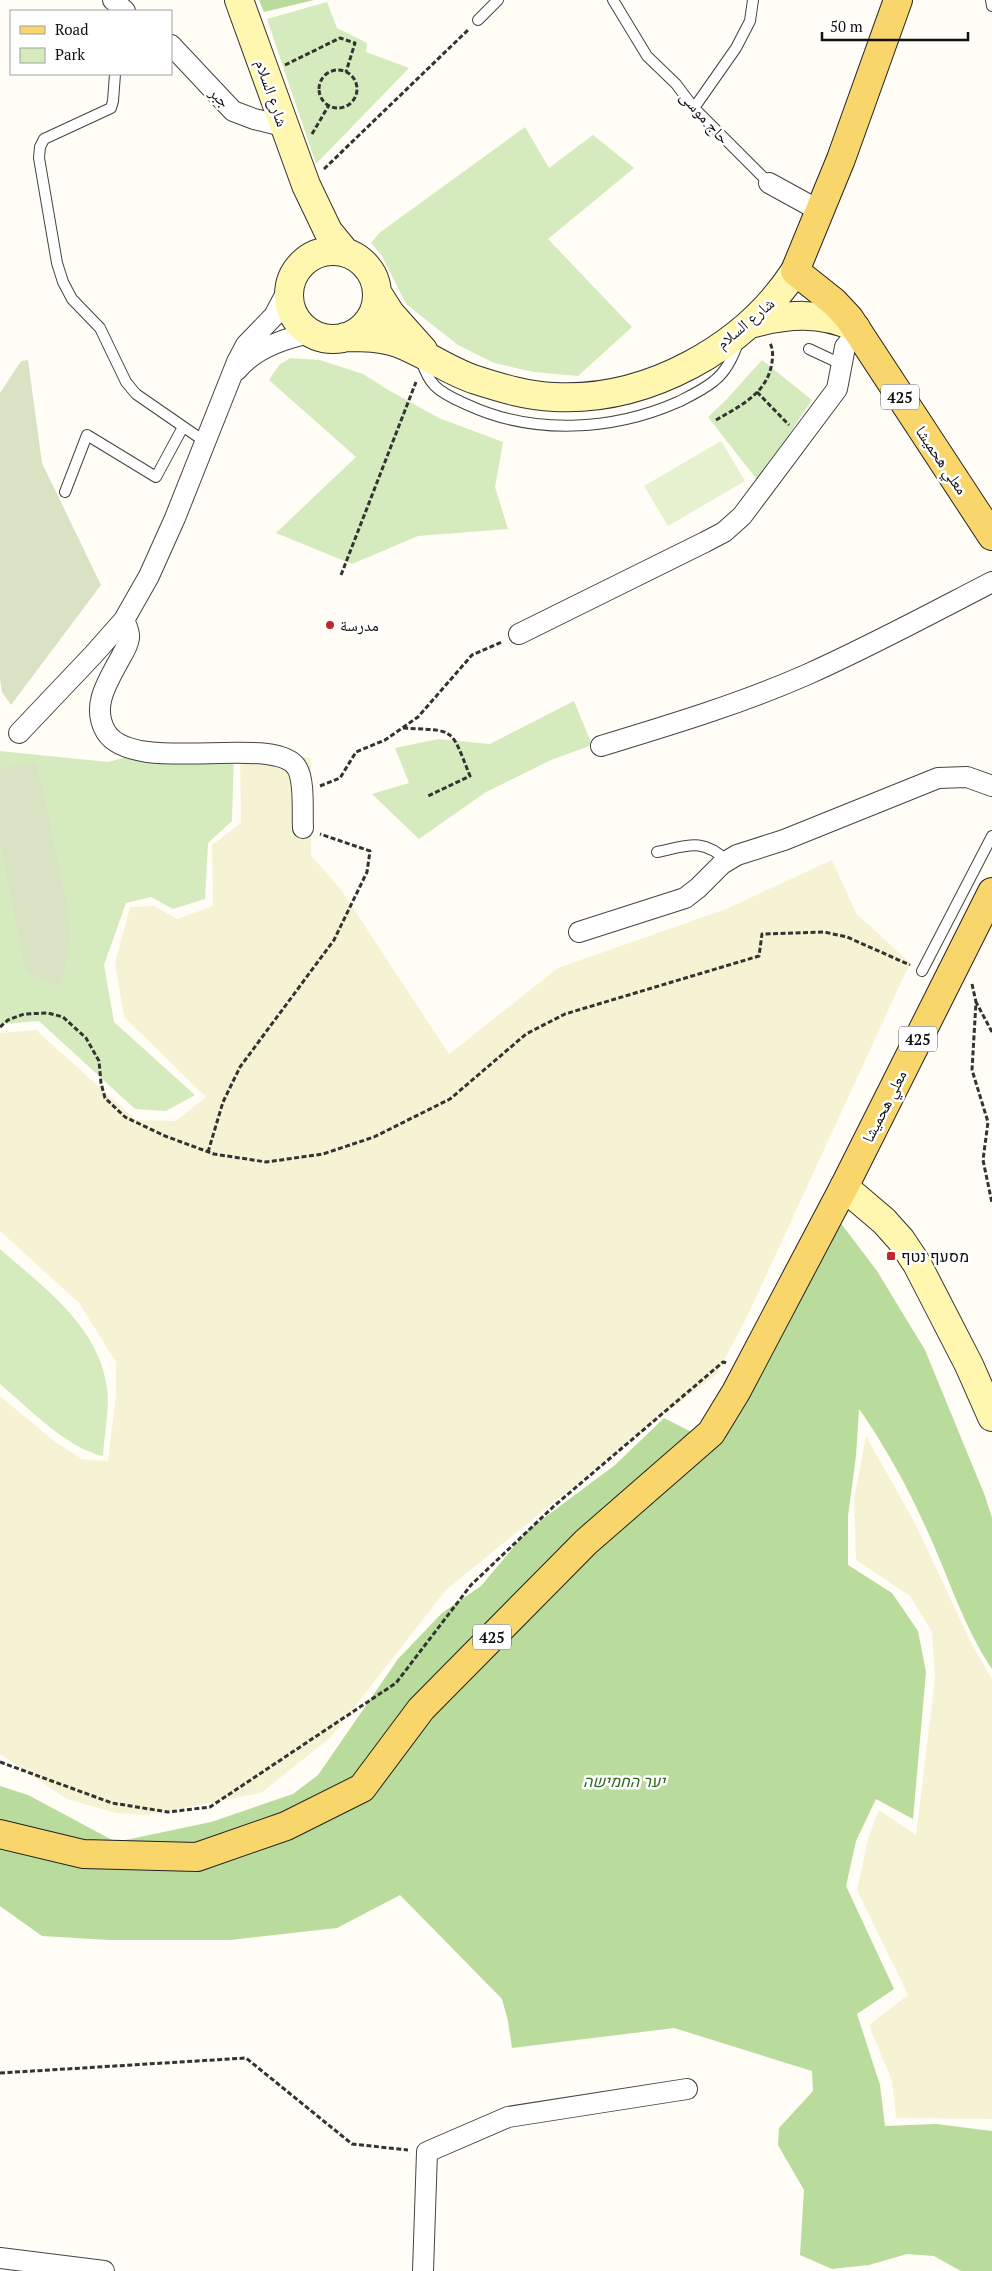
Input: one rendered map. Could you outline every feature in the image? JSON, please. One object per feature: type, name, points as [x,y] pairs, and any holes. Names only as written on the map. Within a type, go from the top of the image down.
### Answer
[{"type":"main road","name":"شارع السلام","points":[[239,0],[283,126],[306,185],[328,231],[346,253]]},
{"type":"main road","name":"شارع السلام","points":[[345,337],[381,339],[396,342],[426,360],[474,380],[524,393],[554,397],[586,396],[641,385],[678,370],[711,352],[750,325],[781,292],[795,271],[868,90],[898,0]]},
{"type":"main road","name":"شارع السلام","points":[[296,275],[307,235],[306,185]]},
{"type":"main road","points":[[332,250],[346,253],[358,259],[368,268],[375,280],[378,294],[376,308],[370,320],[359,331],[345,337],[330,339],[312,333],[303,327],[294,315],[289,301],[296,275],[305,260],[319,253],[332,250]]},
{"type":"main road","name":"معلي هحميشا","points":[[795,271],[834,302],[857,330],[992,536]]},
{"type":"main road","name":"شارع السلام","points":[[378,294],[390,314],[424,352],[426,360]]},
{"type":"main road","points":[[750,325],[782,316],[805,314],[839,320],[857,330]]},
{"type":"main road","name":"معلي هحميشا","points":[[844,1187],[992,892]]},
{"type":"main road","points":[[844,1187],[864,1201],[884,1220],[901,1240],[917,1264],[969,1365],[992,1417]]},
{"type":"main road","name":"425","points":[[0,1834],[83,1854],[197,1857],[286,1826],[362,1788],[420,1709],[586,1542],[710,1433],[750,1366],[844,1187]]},
{"type":"street","name":"جبر","points":[[172,46],[234,111],[254,119],[283,126]]},
{"type":"street","name":"حاج موسى","points":[[769,183],[820,211]]},
{"type":"street","points":[[18,733],[124,620],[149,576],[172,526],[204,442],[246,345],[274,316],[296,275]]},
{"type":"street","points":[[519,634],[724,532],[742,516],[837,389],[841,364],[848,341],[857,330]]},
{"type":"street","points":[[228,384],[239,368],[254,356],[278,342],[312,333]]},
{"type":"street","points":[[601,746],[679,723],[804,676],[854,653],[992,582]]},
{"type":"street","points":[[124,620],[130,636],[127,646],[101,698],[98,711],[107,734],[116,743],[158,754],[226,753],[274,755],[291,761],[297,768],[301,790],[303,828]]},
{"type":"street","points":[[579,932],[685,898],[727,861],[737,855],[784,840],[938,778],[967,777],[992,786]]},
{"type":"street","points":[[423,2271],[428,2152],[508,2117],[687,2090]]},
{"type":"street","points":[[0,2258],[104,2271]]},
{"type":"lane","points":[[478,20],[498,0]]},
{"type":"lane","name":"حاج موسى","points":[[613,0],[647,56],[676,84],[694,108],[769,183]]},
{"type":"lane","points":[[694,108],[736,48],[750,21],[753,0]]},
{"type":"lane","points":[[991,0],[992,6]]},
{"type":"lane","points":[[115,75],[111,108],[44,139],[40,147],[39,158],[57,263],[63,282],[72,299],[100,328],[126,382],[145,401],[204,442]]},
{"type":"lane","points":[[809,349],[841,364]]},
{"type":"lane","points":[[66,492],[87,435],[156,476],[183,427]]},
{"type":"lane","points":[[922,970],[992,836]]},
{"type":"lane","points":[[657,852],[699,844],[718,852],[727,861]]},
{"type":"path","points":[[306,185],[478,20]]},
{"type":"path","points":[[266,75],[340,38],[355,43],[346,72]]},
{"type":"path","points":[[333,70],[346,72],[355,80],[357,91],[355,97],[347,105],[335,107],[330,105],[321,96],[320,83],[333,70]]},
{"type":"path","points":[[716,420],[748,401],[757,392],[770,373],[772,346],[750,325]]},
{"type":"path","points":[[341,575],[426,360]]},
{"type":"path","points":[[757,392],[801,437]]},
{"type":"path","points":[[301,790],[340,778],[351,764],[356,752],[385,740],[418,717],[472,655],[519,634]]},
{"type":"path","points":[[402,728],[443,730],[454,737],[470,776],[428,796]]},
{"type":"path","points":[[208,1152],[223,1102],[240,1067],[334,940],[367,872],[370,851],[303,828]]},
{"type":"path","points":[[0,1027],[8,1020],[24,1014],[48,1013],[63,1017],[86,1038],[99,1061],[101,1083],[105,1098],[125,1117],[165,1136],[208,1152],[266,1162],[324,1154],[374,1138],[450,1099],[526,1034],[565,1014],[759,956],[762,934],[806,931],[839,935],[922,970]]},
{"type":"path","points":[[992,1032],[976,1002],[972,1070],[988,1122],[983,1160],[992,1204]]},
{"type":"path","points":[[0,1762],[112,1803],[168,1812],[210,1807],[396,1683],[471,1585],[554,1506],[722,1362],[750,1366]]},
{"type":"path","points":[[0,2073],[246,2058],[352,2144],[428,2152]]},
{"type":"shaded area","points":[[240,747],[311,758],[311,855],[342,891],[449,1054],[558,968],[726,909],[832,860],[856,913],[910,963],[747,1317],[716,1375],[624,1445],[446,1590],[331,1737],[261,1793],[145,1815],[116,1813],[67,1799],[0,1754],[0,1396],[54,1441],[82,1459],[108,1461],[116,1395],[116,1362],[79,1303],[0,1231],[0,1033],[36,1030],[136,1120],[176,1121],[206,1097],[124,1017],[115,963],[130,907],[154,906],[177,919],[213,906],[212,845],[241,823]]},
{"type":"shaded area","points":[[866,1436],[915,1523],[972,1645],[992,1679],[992,2119],[896,2118],[892,2081],[869,2025],[908,1995],[857,1890],[868,1839],[879,1810],[916,1835],[935,1679],[932,1632],[910,1596],[856,1560],[854,1500]]},
{"type":"green space","points":[[259,0],[314,0],[264,12]]},
{"type":"green space","points":[[327,2],[337,28],[367,43],[366,52],[409,68],[316,164],[267,19]]},
{"type":"green space","points":[[525,127],[549,168],[593,135],[634,168],[548,239],[632,327],[578,376],[534,372],[494,363],[458,345],[406,304],[382,256],[371,243],[379,233]]},
{"type":"green space","points":[[290,358],[320,360],[363,374],[439,418],[503,442],[495,487],[508,529],[418,536],[352,564],[276,533],[356,457],[269,380],[279,365]]},
{"type":"green space","points":[[28,360],[42,463],[101,585],[11,705],[2,692],[0,680],[0,393],[21,361]]},
{"type":"green space","points":[[762,360],[812,400],[758,481],[708,417]]},
{"type":"green space","points":[[721,441],[745,481],[668,526],[644,486]]},
{"type":"green space","points":[[574,701],[592,745],[551,760],[486,792],[419,839],[372,794],[409,783],[395,748],[438,739],[490,744]]},
{"type":"green space","points":[[158,749],[234,749],[232,821],[208,843],[205,899],[173,909],[151,897],[126,903],[104,965],[114,1022],[195,1095],[166,1111],[135,1109],[39,1021],[0,1024],[0,751],[108,762]]},
{"type":"green space","points":[[37,763],[68,909],[70,938],[63,982],[54,986],[25,970],[0,841],[0,768]]},
{"type":"green space","name":"יער החמישה","points":[[840,1222],[877,1271],[925,1350],[985,1496],[992,1518],[992,1669],[964,1618],[912,1498],[886,1451],[859,1409],[856,1456],[848,1516],[848,1565],[892,1593],[918,1631],[926,1672],[913,1819],[876,1799],[856,1841],[846,1886],[894,1989],[857,2014],[880,2085],[885,2126],[936,2124],[992,2131],[992,2271],[961,2271],[934,2256],[907,2254],[869,2265],[832,2269],[800,2255],[804,2190],[778,2145],[779,2128],[813,2091],[812,2071],[674,2028],[512,2048],[502,1999],[400,1895],[337,1928],[230,1940],[109,1940],[42,1936],[0,1906],[0,1786],[28,1795],[116,1842],[211,1822],[293,1794],[318,1775],[398,1659],[442,1613],[481,1586],[528,1530],[615,1465],[664,1418],[707,1440]]},
{"type":"green space","points":[[0,1249],[51,1293],[81,1327],[93,1345],[102,1366],[108,1396],[103,1456],[89,1452],[62,1436],[0,1384]]},
{"type":"place","name":"مدرسة","points":[[330,625]]},
{"type":"place","name":"מסעף נטף","points":[[891,1256]]}]
